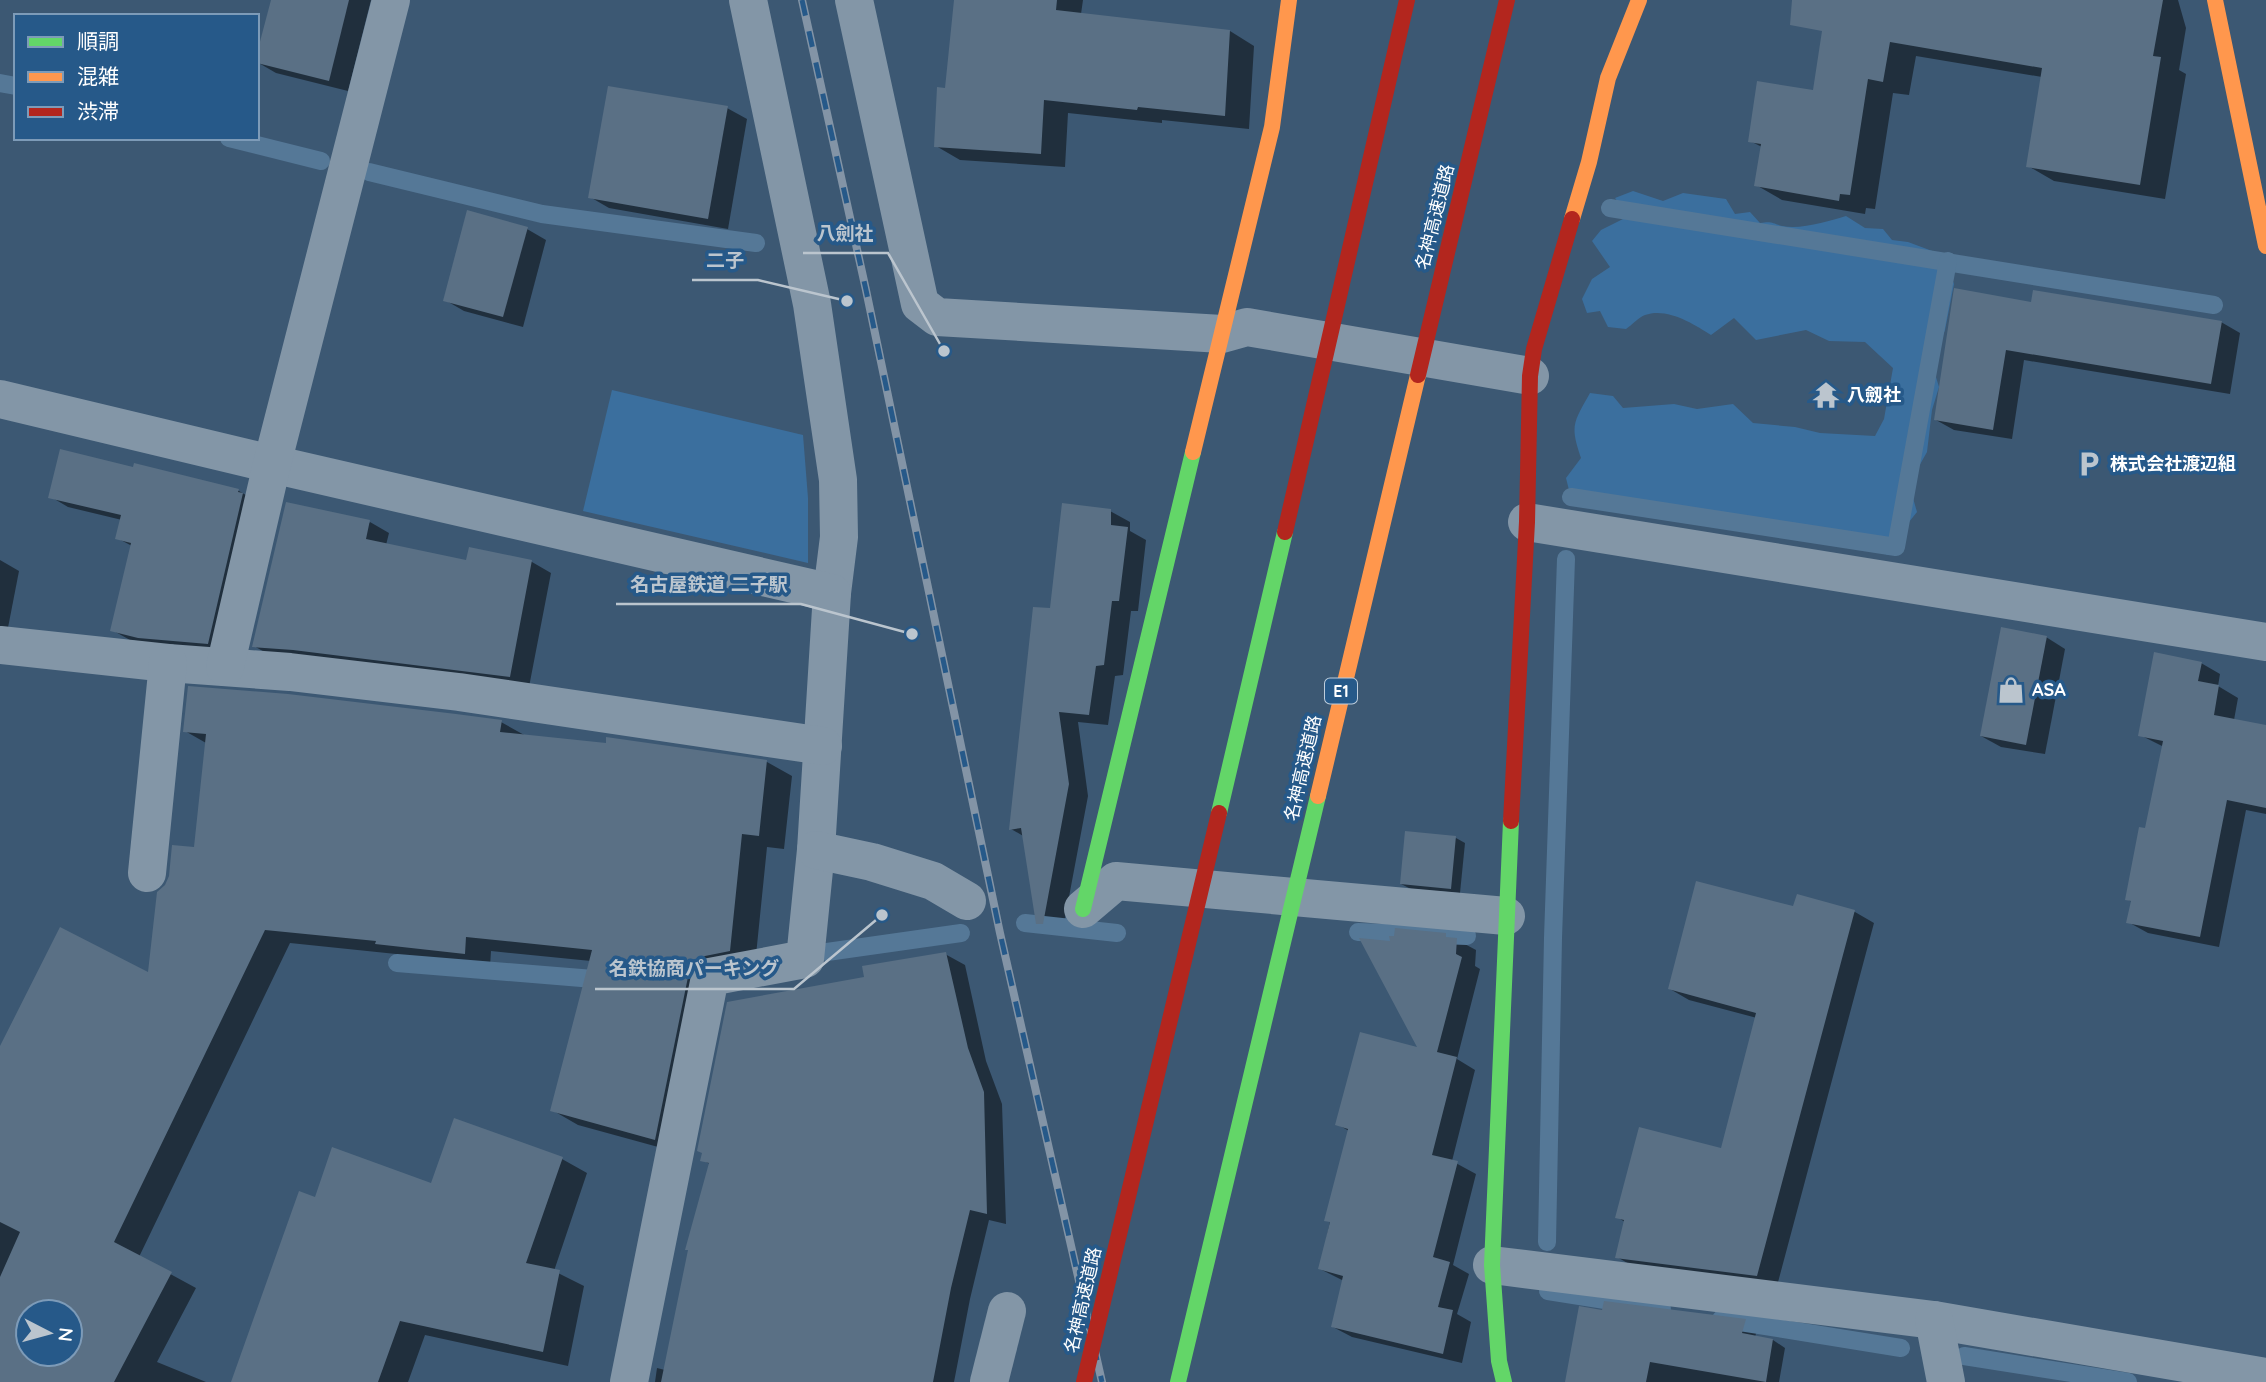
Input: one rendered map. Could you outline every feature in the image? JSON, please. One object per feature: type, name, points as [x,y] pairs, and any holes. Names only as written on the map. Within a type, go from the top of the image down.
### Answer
[{"type":"main road","points":[[1083,909],[1272,127],[1289,0]]},
{"type":"main road","name":"名神高速道路","points":[[1084,1382],[1260,641],[1407,0]]},
{"type":"main road","name":"名神高速道路","points":[[1178,1382],[1507,0]]},
{"type":"main road","points":[[1504,1382],[1499,1361],[1492,1265],[1506,916],[1527,522],[1530,376],[1534,349],[1589,162],[1608,78],[1639,0]]},
{"type":"main road","points":[[2215,0],[2266,246]]},
{"type":"street","points":[[225,667],[272,464],[391,0]]},
{"type":"street","points":[[629,1382],[710,977],[805,958],[816,850],[832,593],[839,537],[836,466],[812,304],[748,0]]},
{"type":"street","points":[[854,0],[920,304],[937,317],[1222,334],[1247,327],[1530,376]]},
{"type":"street","points":[[1624,38],[1631,0]]},
{"type":"street","points":[[0,399],[832,593]]},
{"type":"street","points":[[1527,522],[2266,642]]},
{"type":"street","points":[[0,645],[168,663],[290,672],[459,692],[823,746]]},
{"type":"street","points":[[147,873],[168,663]]},
{"type":"street","points":[[816,850],[872,862],[933,881],[967,901]]},
{"type":"street","points":[[1083,909],[1116,881],[1506,916]]},
{"type":"street","points":[[1492,1265],[1934,1320],[2266,1377]]},
{"type":"street","points":[[989,1382],[1007,1311]]},
{"type":"street","points":[[1934,1320],[1946,1382]]},
{"type":"shaded area","points":[[1633,191],[1663,201],[1683,193],[1726,199],[1735,214],[1750,212],[1760,223],[1770,222],[1790,227],[1846,216],[1865,228],[1883,229],[1892,240],[1908,242],[1943,255],[1954,284],[1945,330],[1932,364],[1939,387],[1932,410],[1927,452],[1909,484],[1917,512],[1905,527],[1900,552],[1887,555],[1874,544],[1846,544],[1817,533],[1792,536],[1734,526],[1710,516],[1668,510],[1658,505],[1570,494],[1566,478],[1581,458],[1575,439],[1575,425],[1590,393],[1613,396],[1623,408],[1674,404],[1697,409],[1733,404],[1753,423],[1795,427],[1820,433],[1875,436],[1884,419],[1893,368],[1865,342],[1829,341],[1806,330],[1756,340],[1734,318],[1711,335],[1680,318],[1662,313],[1640,317],[1626,329],[1608,327],[1600,311],[1587,313],[1582,299],[1592,279],[1610,267],[1592,241],[1601,230],[1629,216],[1615,198]]},
{"type":"shaded area","points":[[612,390],[803,435],[808,498],[808,563],[583,511]]},
{"type":"building","points":[[271,0],[349,0],[329,81],[259,64],[259,45]]},
{"type":"building","points":[[954,0],[1057,0],[1056,10],[1230,30],[1225,116],[1044,100],[1041,154],[934,147],[937,87],[945,88]]},
{"type":"building","points":[[1792,0],[2163,0],[2153,56],[2161,57],[2140,185],[2026,167],[2042,68],[1890,42],[1883,82],[1868,79],[1850,195],[1840,194],[1839,201],[1754,186],[1761,144],[1748,142],[1757,81],[1813,90],[1822,31],[1790,25]]},
{"type":"building","points":[[608,86],[728,106],[708,219],[588,198]]},
{"type":"building","points":[[467,210],[528,227],[503,317],[443,301]]},
{"type":"building","points":[[1954,288],[2031,302],[2033,290],[2222,321],[2211,384],[2006,350],[1993,430],[1934,420]]},
{"type":"building","points":[[60,449],[133,467],[134,463],[239,489],[238,492],[243,493],[208,644],[138,638],[110,631],[131,543],[115,539],[121,515],[48,498]]},
{"type":"building","points":[[286,502],[370,520],[366,539],[466,560],[469,547],[532,560],[510,677],[252,647]]},
{"type":"building","points":[[1062,503],[1111,509],[1111,525],[1128,527],[1119,601],[1112,601],[1104,665],[1096,666],[1089,715],[1059,712],[1069,784],[1043,924],[1036,924],[1021,828],[1009,830],[1033,607],[1050,608]]},
{"type":"building","points":[[2001,627],[2047,636],[2026,745],[1980,736]]},
{"type":"building","points":[[2154,652],[2202,662],[2198,681],[2219,685],[2214,715],[2266,725],[2266,808],[2227,800],[2200,937],[2126,923],[2131,901],[2125,900],[2139,827],[2145,828],[2163,741],[2138,736]]},
{"type":"building","points":[[188,686],[288,694],[456,714],[502,720],[500,732],[606,743],[606,737],[767,760],[759,836],[742,834],[730,951],[705,956],[694,962],[689,972],[655,1140],[550,1111],[592,950],[466,937],[465,954],[375,944],[376,941],[265,930],[114,1242],[172,1272],[114,1382],[0,1382],[0,1277],[20,1232],[0,1222],[0,1046],[60,927],[148,972],[157,892],[165,885],[169,876],[172,845],[194,847],[206,734],[183,732]]},
{"type":"building","points":[[1405,831],[1456,836],[1451,889],[1400,884]]},
{"type":"building","points":[[1696,881],[1793,906],[1797,894],[1855,910],[1757,1276],[1615,1258],[1624,1220],[1615,1218],[1639,1127],[1721,1148],[1756,1013],[1668,989]]},
{"type":"building","points":[[1395,928],[1446,933],[1446,937],[1457,938],[1456,954],[1462,957],[1437,1052],[1457,1057],[1432,1155],[1458,1161],[1433,1257],[1450,1262],[1438,1307],[1453,1310],[1443,1354],[1331,1327],[1343,1276],[1318,1269],[1330,1222],[1324,1221],[1348,1129],[1335,1125],[1360,1032],[1417,1047],[1359,938],[1390,941],[1389,936],[1394,936]]},
{"type":"building","points":[[946,952],[968,1048],[984,1092],[987,1214],[970,1210],[951,1288],[933,1382],[661,1382],[688,1250],[685,1250],[709,1163],[700,1161],[702,1153],[697,1151],[727,1002],[864,977],[862,966]]},
{"type":"building","points":[[454,1118],[563,1157],[526,1263],[560,1270],[543,1352],[400,1321],[378,1382],[231,1382],[299,1191],[315,1197],[332,1147],[431,1183]]},
{"type":"building","points":[[1604,1301],[1746,1319],[1742,1333],[1773,1339],[1766,1382],[1650,1362],[1646,1382],[1565,1382],[1579,1306],[1602,1310]]},
{"type":"waterway","points":[[0,83],[14,86]]},
{"type":"waterway","points":[[237,140],[321,161]]},
{"type":"waterway","points":[[369,172],[542,214],[756,243]]},
{"type":"waterway","points":[[1610,208],[2214,305]]},
{"type":"waterway","points":[[1571,497],[1896,547],[1948,261]]},
{"type":"waterway","points":[[1547,1242],[1553,938],[1566,559]]},
{"type":"waterway","points":[[1025,923],[1117,933]]},
{"type":"waterway","points":[[1358,932],[1467,936]]},
{"type":"waterway","points":[[827,952],[961,933]]},
{"type":"waterway","points":[[397,963],[606,980]]},
{"type":"waterway","points":[[1548,1291],[1662,1309]]},
{"type":"waterway","points":[[1721,1319],[1901,1348]]},
{"type":"waterway","points":[[1964,1356],[2128,1382]]},
{"type":"railway","points":[[802,0],[866,290],[1000,933],[1102,1382]]},
{"type":"traffic: fast","points":[[1083,909],[1193,452]]},
{"type":"traffic: fast","points":[[1219,813],[1285,532]]},
{"type":"traffic: fast","points":[[1178,1382],[1318,796]]},
{"type":"traffic: fast","points":[[1504,1382],[1499,1361],[1492,1265],[1511,821]]},
{"type":"traffic: slow","points":[[1193,452],[1272,127],[1289,0]]},
{"type":"traffic: slow","points":[[1572,219],[1589,162],[1608,78],[1639,0]]},
{"type":"traffic: slow","points":[[2215,0],[2266,246]]},
{"type":"traffic: slow","points":[[1318,796],[1418,375]]},
{"type":"traffic: jam","points":[[1285,532],[1407,0]]},
{"type":"traffic: jam","points":[[1418,375],[1507,0]]},
{"type":"traffic: jam","points":[[1511,821],[1527,522],[1530,376],[1534,349],[1572,219]]},
{"type":"traffic: jam","points":[[1084,1382],[1219,813]]},
{"type":"place","name":"二子","points":[[847,301]]},
{"type":"place","name":"八劍社","points":[[944,351]]},
{"type":"place","name":"八劔社","points":[[1826,395]]},
{"type":"place","name":"株式会社渡辺組","points":[[2089,464]]},
{"type":"place","name":"名古屋鉄道 二子駅","points":[[912,634]]},
{"type":"place","name":"ASA","points":[[2011,690]]},
{"type":"place","name":"名鉄協商パーキング","points":[[882,915]]}]
